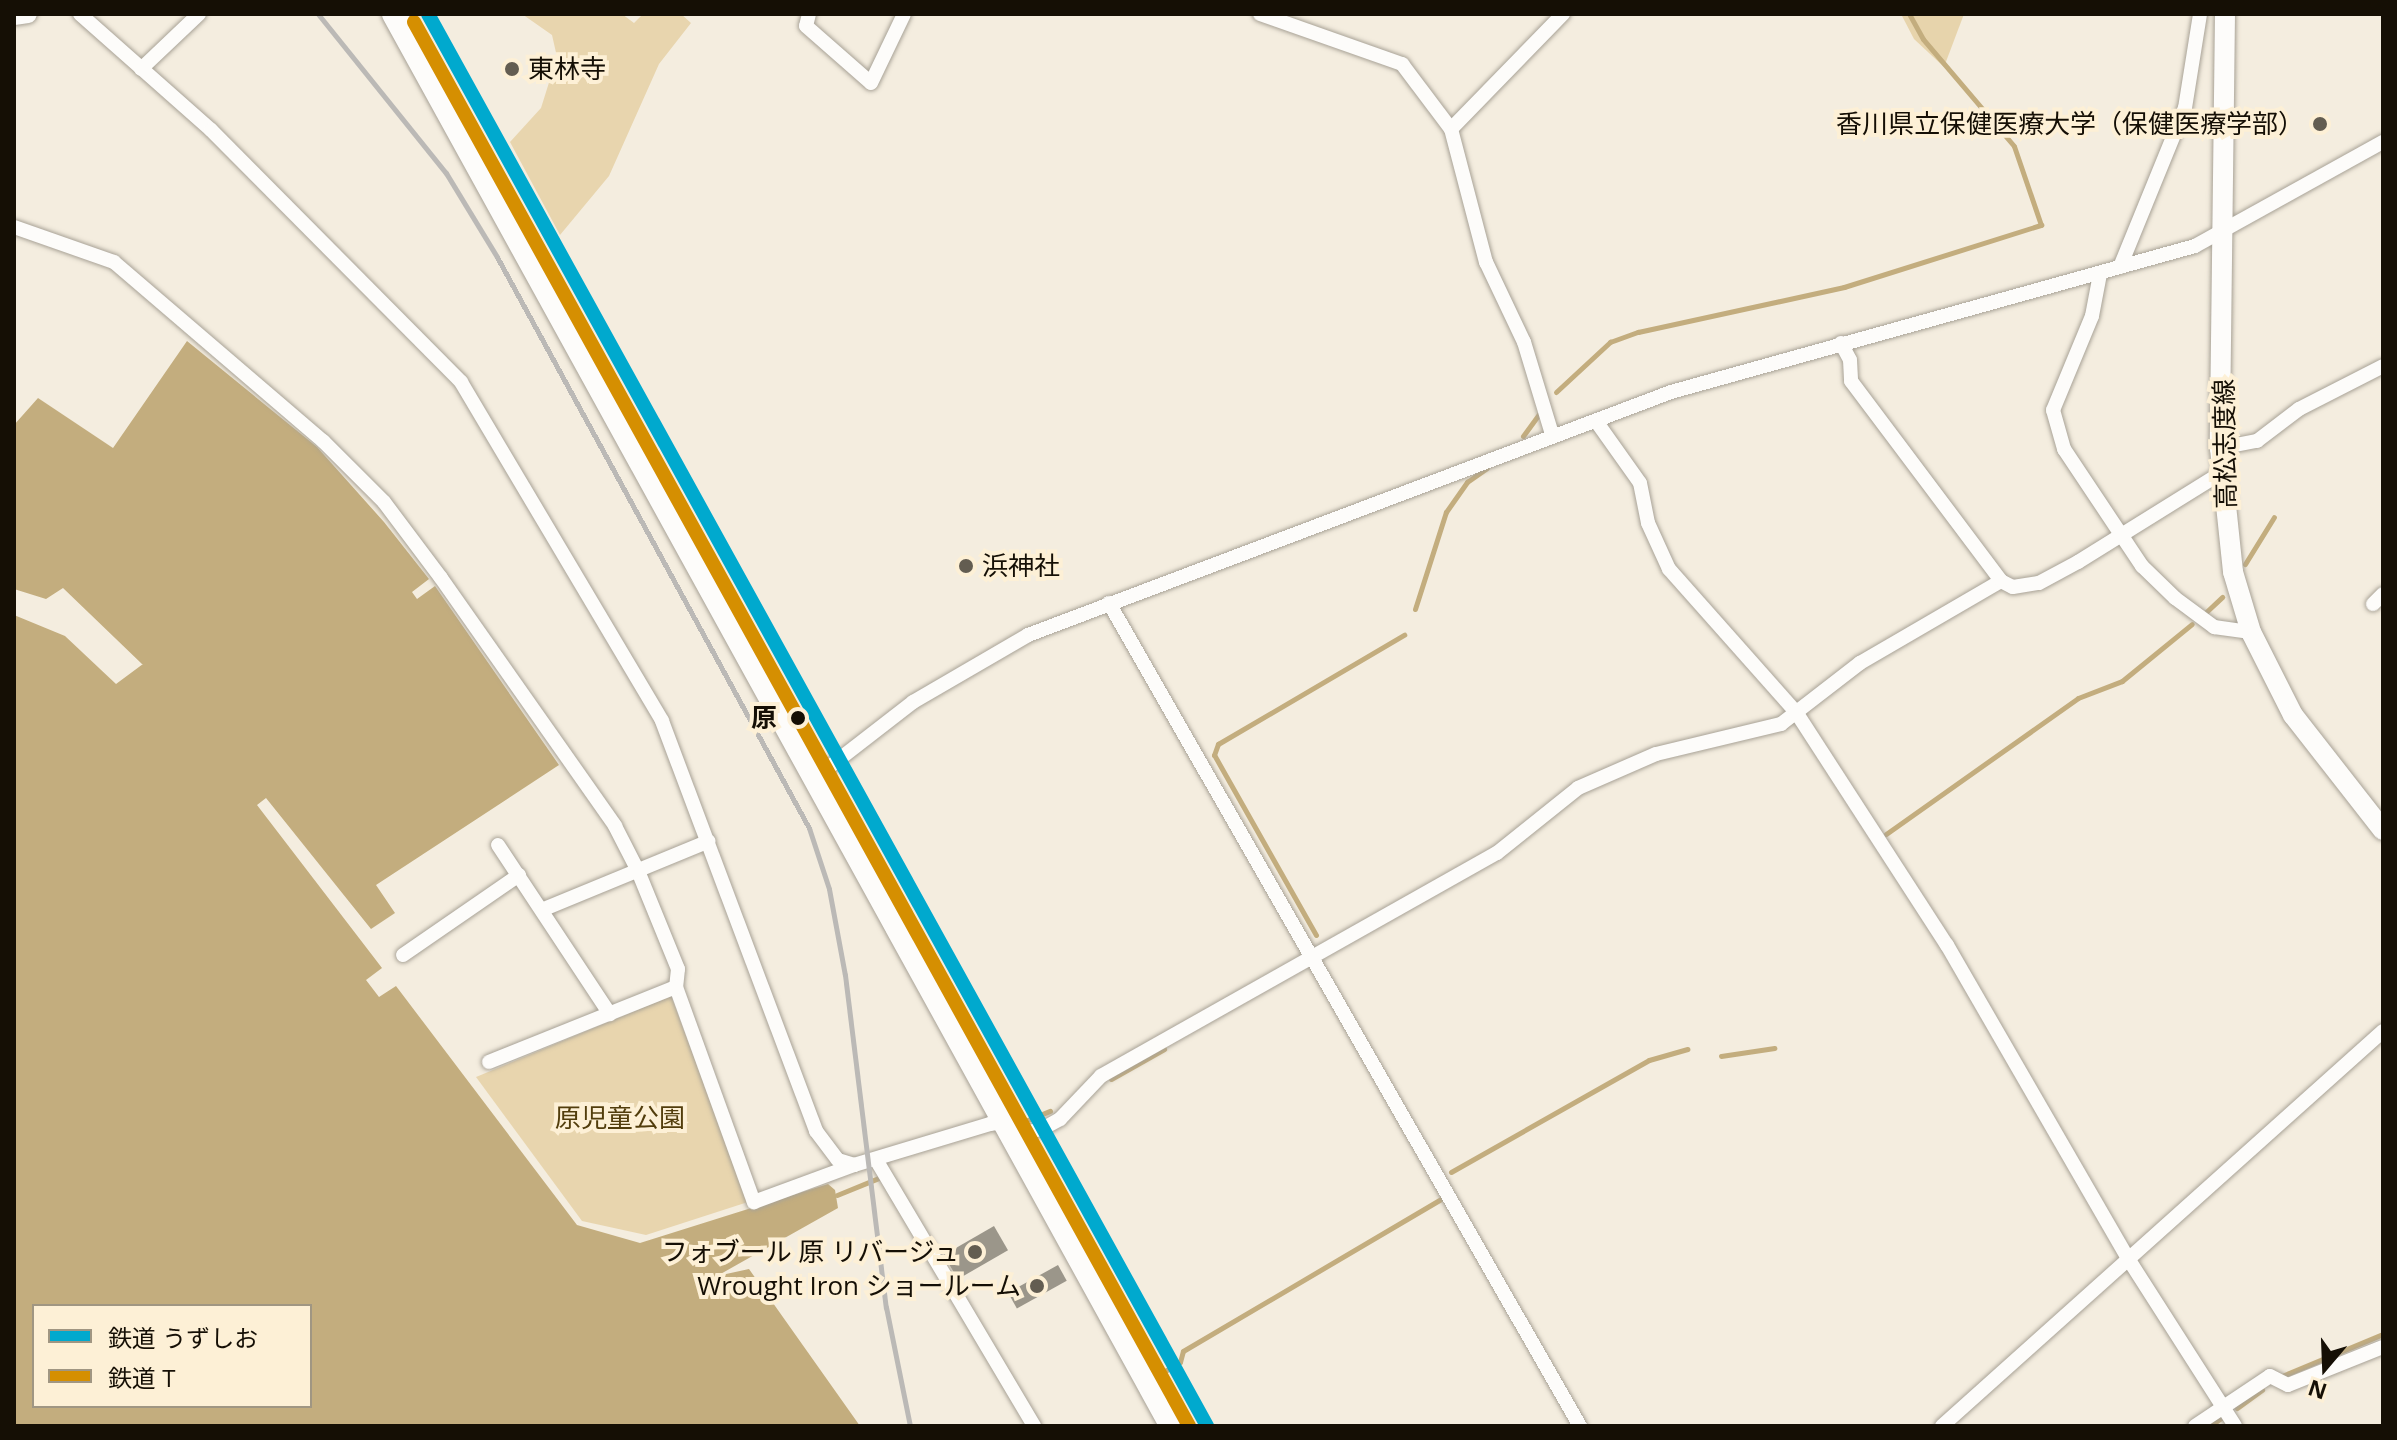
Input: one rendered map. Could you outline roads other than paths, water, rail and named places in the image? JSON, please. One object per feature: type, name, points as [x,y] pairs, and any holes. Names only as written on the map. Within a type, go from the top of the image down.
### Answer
[{"type":"highway","points":[[394,14],[1172,1426]]},
{"type":"main road","name":"高松志度線","points":[[2225,14],[2225,232],[2220,448],[2233,572],[2251,632],[2293,715],[2381,825]]},
{"type":"street","points":[[14,16],[28,14]]},
{"type":"street","points":[[80,14],[211,130],[461,382],[662,721],[816,1131],[838,1160],[854,1165]]},
{"type":"street","points":[[141,69],[199,14]]},
{"type":"street","points":[[809,14],[806,26],[871,83],[904,14]]},
{"type":"street","points":[[1260,14],[1402,64],[1451,129],[1486,262],[1524,342],[1552,434]]},
{"type":"street","points":[[1451,129],[1563,14]]},
{"type":"street","points":[[2120,267],[2185,108],[2200,14]]},
{"type":"street","points":[[815,778],[965,669],[1109,603],[1552,434],[1841,343],[2100,274],[2225,232],[2383,142]]},
{"type":"street","points":[[14,227],[114,262],[323,441],[384,502],[559,744],[638,871],[678,969],[676,987],[754,1202],[854,1165],[878,1163],[1005,1122],[1024,1133],[1060,1119],[1101,1076],[1314,953],[1497,853],[1578,788],[1617,768],[1781,724],[1920,624],[2001,581]]},
{"type":"street","points":[[2100,274],[2092,316],[2053,410],[2064,449],[2142,566],[2205,622],[2234,634],[2251,632]]},
{"type":"street","points":[[1841,343],[1850,360],[1851,381],[2001,581],[2026,587],[2123,536],[2221,473]]},
{"type":"street","points":[[2220,448],[2257,441],[2299,409],[2383,366]]},
{"type":"street","points":[[1596,421],[1640,483],[1648,523],[1669,569],[1796,712],[1947,945],[2129,1260],[2225,1405],[2235,1426]]},
{"type":"street","points":[[1109,603],[1314,953],[1580,1426]]},
{"type":"street","points":[[544,909],[709,841]]},
{"type":"street","points":[[498,845],[544,909],[610,1014]]},
{"type":"street","points":[[403,955],[519,875]]},
{"type":"street","points":[[489,1062],[676,987]]},
{"type":"street","points":[[1942,1426],[2383,1031]]},
{"type":"street","points":[[878,1163],[1034,1426]]},
{"type":"street","points":[[2195,1426],[2270,1376],[2288,1385],[2383,1347]]},
{"type":"waterway","points":[[1556,392],[1610,342],[1638,332],[1844,287],[2041,225],[2014,146],[1923,39],[1909,14]]},
{"type":"waterway","points":[[1523,436],[1539,414]]},
{"type":"waterway","points":[[1415,609],[1446,512],[1467,482],[1487,468]]},
{"type":"waterway","points":[[2245,564],[2274,517]]},
{"type":"waterway","points":[[2204,614],[2222,597]]},
{"type":"waterway","points":[[1886,834],[2078,698],[2122,681],[2192,624]]},
{"type":"waterway","points":[[1316,935],[1214,755],[1218,744],[1404,635]]},
{"type":"waterway","points":[[1721,1056],[1774,1048]]},
{"type":"waterway","points":[[1111,1079],[1164,1049]]},
{"type":"waterway","points":[[1451,1172],[1649,1060],[1687,1049]]},
{"type":"waterway","points":[[1025,1121],[1050,1111]]},
{"type":"waterway","points":[[837,1195],[881,1177]]},
{"type":"waterway","points":[[1160,1374],[1180,1362],[1183,1351],[1441,1199]]},
{"type":"waterway","points":[[2282,1376],[2383,1334]]},
{"type":"waterway","points":[[2237,1408],[2262,1390]]},
{"type":"waterway","points":[[2210,1426],[2224,1416]]},
{"type":"railway","points":[[318,14],[446,173],[497,257],[809,828],[829,889],[845,975],[886,1307],[910,1426]]},
{"type":"rail line","name":"うずしお","points":[[428,14],[1207,1426]]},
{"type":"rail line","name":"T","points":[[414,22],[1189,1426]]},
{"type":"place","name":"東林寺","points":[[512,69]]},
{"type":"place","name":"香川県立保健医療大学（保健医療学部）","points":[[2320,124]]},
{"type":"place","name":"浜神社","points":[[966,566]]},
{"type":"place","name":"原","points":[[798,718]]},
{"type":"place","name":"フォブール 原 リバージュ","points":[[975,1252]]},
{"type":"place","name":"Wrought Iron ショールーム","points":[[1037,1286]]},
{"type":"park label","name":"原児童公園","points":[[620,1118]]}]
